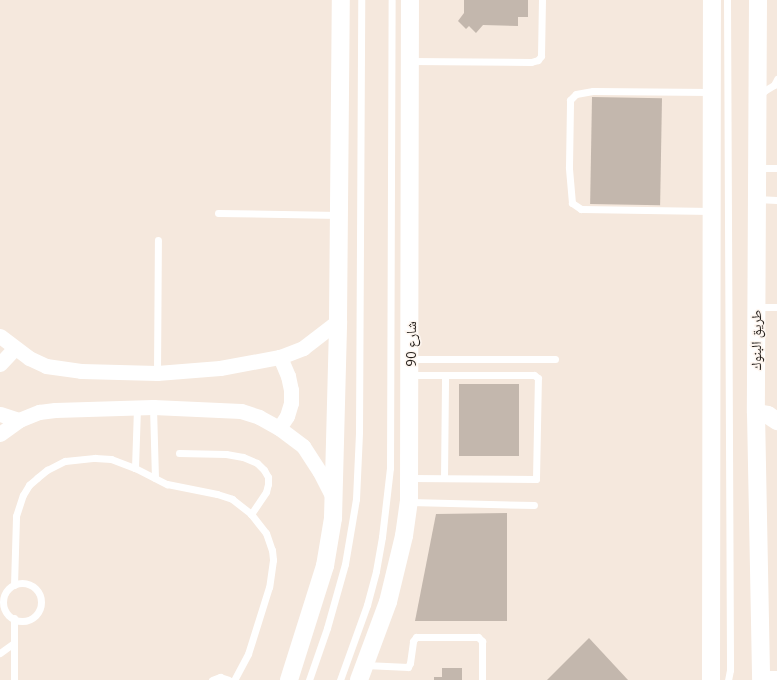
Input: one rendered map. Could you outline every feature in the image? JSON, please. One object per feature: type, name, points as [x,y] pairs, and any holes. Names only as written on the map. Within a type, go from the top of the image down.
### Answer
[{"type":"street","points":[[289,680],[325,566],[331,535],[334,501],[338,321],[341,0]]},
{"type":"street","name":"شارع 90","points":[[362,673],[380,627],[397,569],[409,502],[411,478],[410,0]]},
{"type":"street","points":[[711,680],[712,0]]},
{"type":"street","name":"طريق البنوك","points":[[758,0],[756,413],[761,680]]},
{"type":"street","points":[[0,336],[28,358],[46,366],[63,369],[157,373],[220,368],[280,358],[303,348],[338,321]]},
{"type":"street","points":[[0,364],[15,348]]},
{"type":"street","points":[[279,428],[287,416],[291,403],[291,390],[288,376],[280,358]]},
{"type":"street","points":[[0,434],[19,420],[39,412],[55,410],[153,407],[241,411],[259,417],[279,428],[303,446],[320,472],[334,501]]},
{"type":"street","points":[[756,413],[768,415],[777,421]]},
{"type":"street","points":[[0,414],[19,420]]},
{"type":"street","points":[[770,680],[777,680]]},
{"type":"lane","points":[[309,680],[329,621],[345,564],[356,493],[359,424],[361,0]]},
{"type":"lane","points":[[340,680],[367,605],[376,571],[384,523],[390,468],[392,0]]},
{"type":"lane","points":[[410,61],[531,62],[538,60],[541,56],[542,0]]},
{"type":"lane","points":[[727,0],[730,662],[728,680]]},
{"type":"lane","points":[[757,92],[764,91],[774,85],[777,79]]},
{"type":"lane","points":[[711,92],[593,91],[576,94],[570,100],[569,167],[572,203],[581,209],[711,211]]},
{"type":"lane","points":[[757,168],[777,168]]},
{"type":"lane","points":[[757,199],[777,200]]},
{"type":"lane","points":[[218,213],[339,215]]},
{"type":"lane","points":[[157,373],[158,240]]},
{"type":"lane","points":[[756,307],[777,307]]},
{"type":"lane","points":[[411,367],[555,359]]},
{"type":"lane","points":[[411,367],[445,375],[534,375],[538,378],[536,479],[411,478]]},
{"type":"lane","points":[[444,478],[445,375]]},
{"type":"lane","points":[[135,468],[136,407]]},
{"type":"lane","points":[[153,407],[154,478]]},
{"type":"lane","points":[[179,453],[235,455],[257,463],[268,477],[268,484],[266,492],[251,514]]},
{"type":"lane","points":[[14,585],[16,516],[22,496],[29,486],[47,470],[65,462],[75,459],[111,459],[135,468],[167,484],[180,488],[225,496],[239,504],[251,514],[266,533],[272,550],[272,572],[248,654],[234,680]]},
{"type":"lane","points":[[409,502],[534,505]]},
{"type":"lane","points":[[19,583],[31,585],[35,588],[41,599],[39,610],[31,618],[19,620],[14,618],[2,608],[3,594],[14,585],[19,583]]},
{"type":"lane","points":[[14,618],[14,680]]},
{"type":"lane","points":[[362,673],[408,668],[410,663],[412,641],[416,638],[478,637],[482,641],[482,680]]},
{"type":"lane","points":[[0,653],[14,644]]},
{"type":"lane","points":[[212,680],[220,678],[229,680]]},
{"type":"building","points":[[464,0],[528,0],[528,17],[518,17],[518,26],[483,25],[476,33],[469,26],[466,29],[458,21],[464,13]]},
{"type":"building","points":[[592,97],[662,98],[660,205],[590,204]]},
{"type":"building","points":[[459,384],[519,384],[519,456],[459,456]]},
{"type":"building","points":[[507,513],[507,621],[415,621],[436,514]]},
{"type":"building","points":[[589,638],[628,680],[547,680]]},
{"type":"building","points":[[442,668],[462,668],[462,680],[434,680],[434,677],[442,677]]}]
